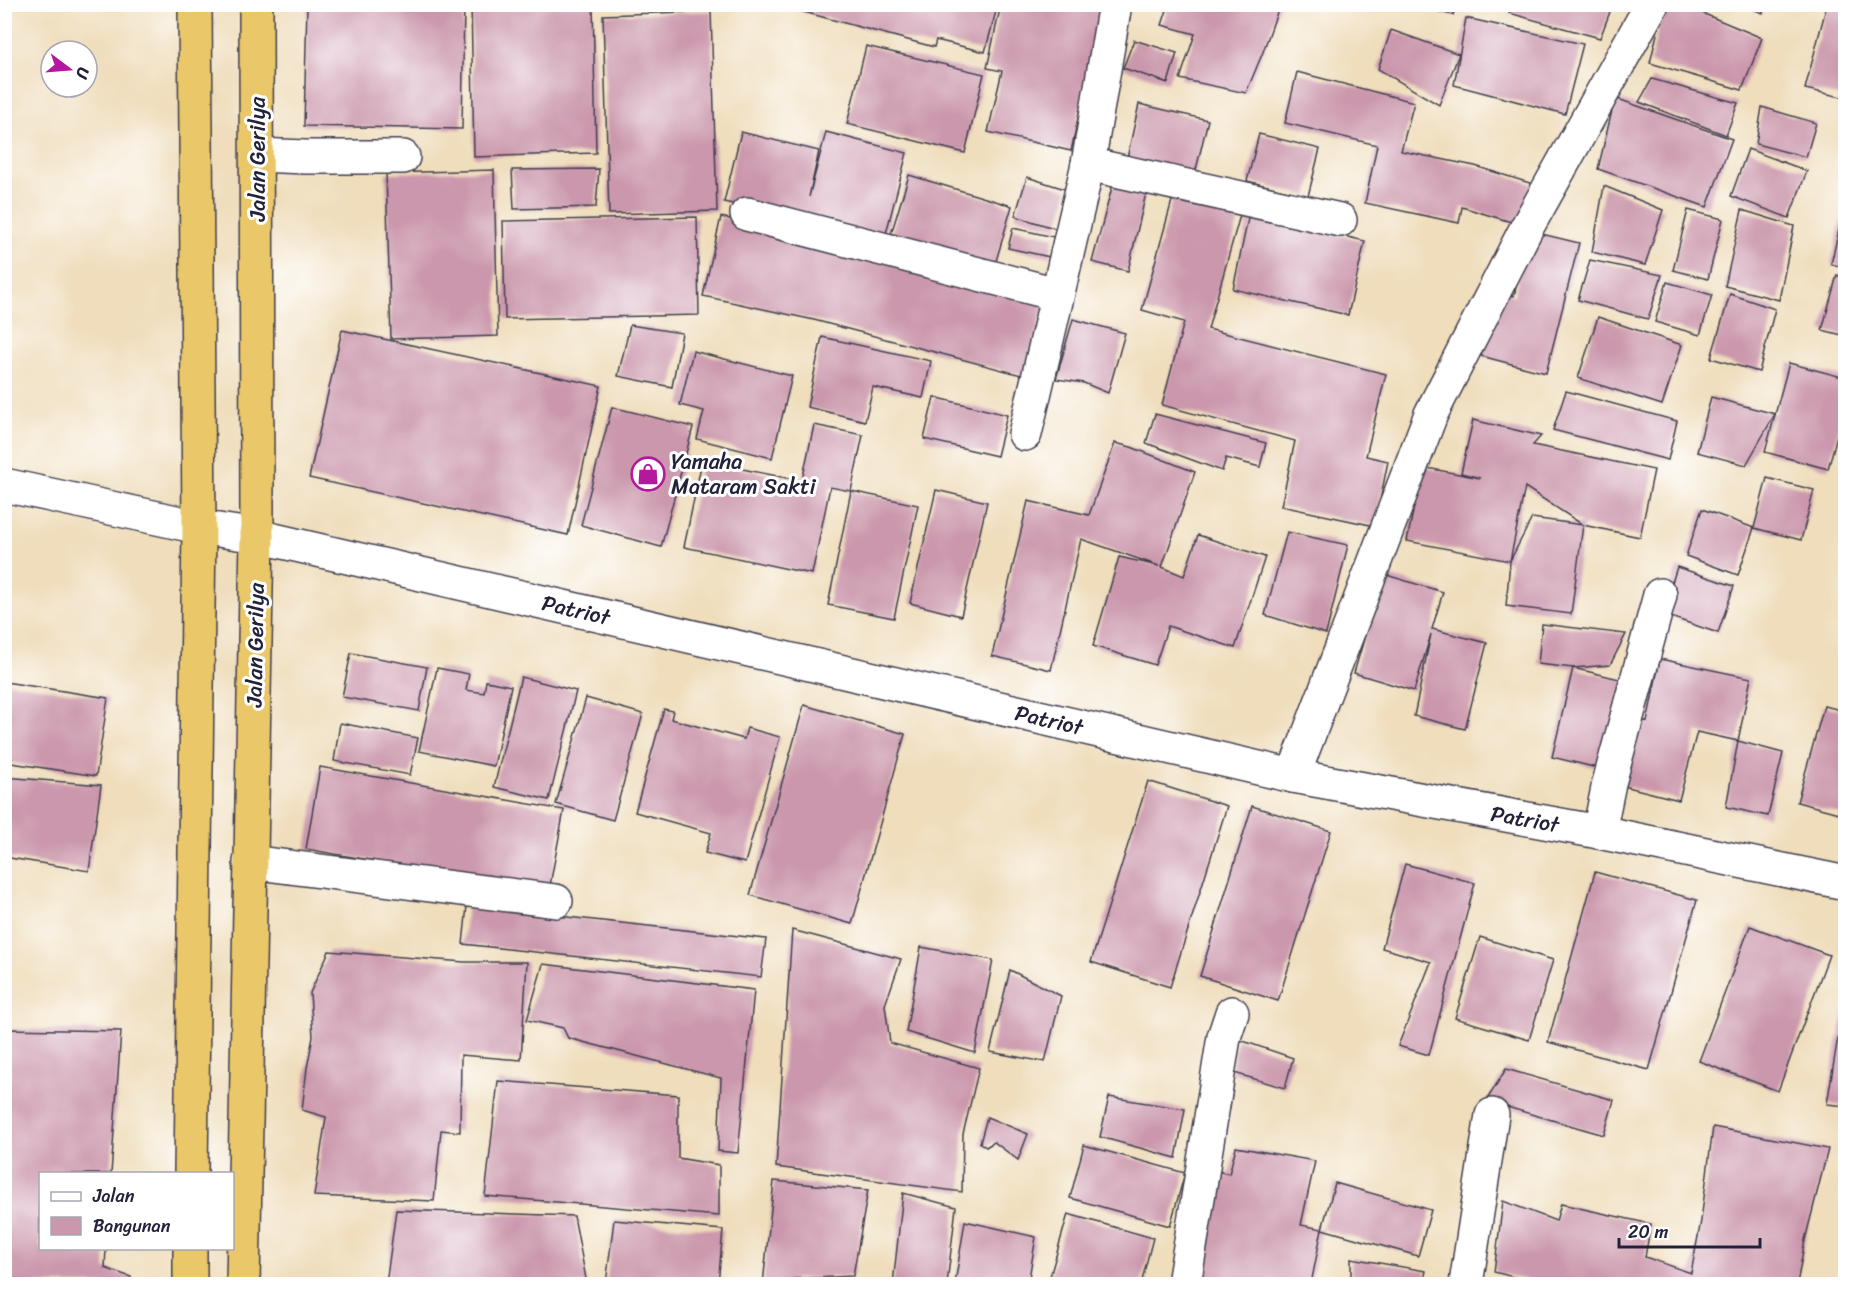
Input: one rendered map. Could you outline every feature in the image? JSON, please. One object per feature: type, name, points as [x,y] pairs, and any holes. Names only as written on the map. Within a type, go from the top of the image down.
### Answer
[{"type":"highway","points":[[191,1172],[199,527],[195,4]]},
{"type":"highway","name":"Jalan Gerilya","points":[[243,1284],[257,536],[256,4]]},
{"type":"highway","points":[[190,1250],[190,1284]]},
{"type":"street","points":[[1025,434],[1088,164],[1115,4]]},
{"type":"street","points":[[1293,776],[1431,414],[1526,229],[1652,4]]},
{"type":"street","points":[[256,155],[403,157]]},
{"type":"street","points":[[1088,164],[1340,220]]},
{"type":"street","points":[[747,214],[1056,294]]},
{"type":"street","name":"Patriot","points":[[4,485],[199,527],[257,536],[1293,776],[1599,832],[1845,883]]},
{"type":"street","points":[[1599,832],[1609,783],[1660,595]]},
{"type":"street","points":[[250,862],[556,901]]},
{"type":"street","points":[[1184,1284],[1224,1037],[1232,1013]]},
{"type":"street","points":[[1466,1284],[1492,1115]]},
{"type":"building","points":[[471,4],[593,4],[596,153],[474,157]]},
{"type":"building","points":[[774,4],[998,4],[985,52],[936,40],[934,47]]},
{"type":"building","points":[[1001,4],[1112,4],[1084,90],[1071,151],[988,132],[1002,71],[987,68]]},
{"type":"building","points":[[1169,4],[1280,4],[1246,93],[1180,79],[1195,34],[1162,25]]},
{"type":"building","points":[[1511,4],[1613,4],[1600,38],[1509,13]]},
{"type":"building","points":[[1739,4],[1765,4],[1763,13]]},
{"type":"building","points":[[1827,4],[1846,4],[1846,98],[1805,89]]},
{"type":"building","points":[[307,5],[464,5],[462,129],[304,126]]},
{"type":"building","points":[[1412,5],[1457,5],[1453,15]]},
{"type":"building","points":[[1664,5],[1683,5],[1762,38],[1742,90],[1650,63]]},
{"type":"building","points":[[711,11],[717,211],[609,214],[603,15]]},
{"type":"building","points":[[1466,18],[1583,44],[1565,114],[1454,85]]},
{"type":"building","points":[[1391,30],[1459,54],[1439,105],[1378,69]]},
{"type":"building","points":[[1134,40],[1177,53],[1168,83],[1123,68]]},
{"type":"building","points":[[866,46],[984,74],[965,153],[847,124]]},
{"type":"building","points":[[1297,72],[1414,102],[1401,151],[1475,166],[1533,184],[1521,225],[1462,207],[1459,223],[1365,203],[1377,145],[1285,123]]},
{"type":"building","points":[[1652,79],[1738,103],[1726,135],[1639,102]]},
{"type":"building","points":[[1615,98],[1732,139],[1707,207],[1598,169]]},
{"type":"building","points":[[1139,104],[1208,120],[1194,178],[1126,163]]},
{"type":"building","points":[[1762,107],[1816,123],[1806,157],[1756,144]]},
{"type":"building","points":[[741,132],[819,151],[809,197],[826,132],[907,153],[884,241],[724,202]]},
{"type":"building","points":[[1259,134],[1320,149],[1308,196],[1247,181]]},
{"type":"building","points":[[1748,149],[1807,171],[1789,218],[1731,196]]},
{"type":"building","points":[[599,169],[596,207],[514,209],[512,170]]},
{"type":"building","points":[[494,170],[498,336],[391,339],[386,173]]},
{"type":"building","points":[[909,175],[1012,206],[992,275],[888,244]]},
{"type":"building","points":[[1027,177],[1068,190],[1057,229],[1015,216]]},
{"type":"building","points":[[1114,180],[1147,189],[1128,271],[1092,262]]},
{"type":"building","points":[[1176,186],[1244,201],[1208,329],[1386,374],[1366,456],[1388,461],[1375,526],[1281,506],[1295,441],[1162,405],[1184,322],[1142,310]]},
{"type":"building","points":[[1604,186],[1663,210],[1645,265],[1592,252]]},
{"type":"building","points":[[1688,210],[1723,219],[1708,279],[1673,270]]},
{"type":"building","points":[[1742,210],[1794,226],[1779,300],[1725,286]]},
{"type":"building","points":[[1249,214],[1365,241],[1348,315],[1233,289]]},
{"type":"building","points":[[697,217],[699,315],[505,319],[503,221]]},
{"type":"building","points":[[721,217],[1047,293],[1025,376],[814,320],[703,296]]},
{"type":"building","points":[[1841,221],[1846,223],[1846,268],[1831,264]]},
{"type":"building","points":[[1013,228],[1054,237],[1050,257],[1008,248]]},
{"type":"building","points":[[1529,231],[1579,243],[1546,373],[1481,356],[1500,289],[1514,296]]},
{"type":"building","points":[[1590,260],[1662,275],[1648,319],[1578,300]]},
{"type":"building","points":[[1837,275],[1846,278],[1846,336],[1822,330]]},
{"type":"building","points":[[1667,282],[1712,295],[1700,335],[1655,322]]},
{"type":"building","points":[[1730,294],[1775,309],[1759,372],[1711,358]]},
{"type":"building","points":[[1598,317],[1682,345],[1662,405],[1578,378]]},
{"type":"building","points":[[1073,319],[1125,333],[1108,393],[1084,383],[1056,379]]},
{"type":"building","points":[[630,325],[682,333],[672,387],[618,376]]},
{"type":"building","points":[[342,330],[601,386],[568,535],[309,478]]},
{"type":"building","points":[[822,337],[931,361],[923,398],[873,387],[865,421],[807,407]]},
{"type":"building","points":[[693,351],[792,376],[772,458],[697,439],[704,411],[680,405]]},
{"type":"building","points":[[1789,363],[1846,378],[1846,402],[1828,469],[1765,452]]},
{"type":"building","points":[[1566,391],[1677,421],[1668,460],[1553,430]]},
{"type":"building","points":[[934,397],[1007,415],[997,456],[924,439]]},
{"type":"building","points":[[1711,397],[1775,414],[1746,465],[1697,452]]},
{"type":"building","points":[[612,407],[693,427],[661,547],[581,525]]},
{"type":"building","points":[[1155,414],[1266,443],[1260,467],[1226,458],[1222,471],[1146,443]]},
{"type":"building","points":[[1473,420],[1541,436],[1533,445],[1654,470],[1640,537],[1583,525],[1525,487],[1510,561],[1407,541],[1422,467],[1480,478],[1461,473]]},
{"type":"building","points":[[814,425],[863,435],[851,491],[830,487],[812,574],[684,547],[702,461],[802,481]]},
{"type":"building","points":[[1115,443],[1195,472],[1162,567],[1184,576],[1198,535],[1265,557],[1235,648],[1168,626],[1155,665],[1093,646],[1119,557],[1159,566],[1081,539],[1051,670],[992,656],[1028,501],[1089,515]]},
{"type":"building","points":[[1767,478],[1814,490],[1801,540],[1754,528]]},
{"type":"building","points":[[936,490],[987,502],[961,616],[910,603]]},
{"type":"building","points":[[851,491],[918,505],[894,618],[828,605]]},
{"type":"building","points":[[1702,509],[1754,528],[1738,575],[1686,556]]},
{"type":"building","points":[[1532,518],[1583,525],[1571,614],[1506,606],[1510,561]]},
{"type":"building","points":[[1287,532],[1348,545],[1326,634],[1265,615]]},
{"type":"building","points":[[1677,567],[1734,586],[1718,633],[1662,614]]},
{"type":"building","points":[[1383,574],[1443,592],[1432,629],[1487,643],[1465,729],[1414,716],[1431,634],[1414,691],[1354,673]]},
{"type":"building","points":[[1542,624],[1626,634],[1610,665],[1573,668],[1538,664]]},
{"type":"building","points":[[351,653],[427,667],[419,711],[342,697]]},
{"type":"building","points":[[1660,659],[1751,678],[1738,741],[1697,732],[1679,800],[1612,783],[1630,715],[1647,722]]},
{"type":"building","points":[[437,668],[469,674],[466,690],[484,693],[486,681],[511,686],[494,766],[419,751]]},
{"type":"building","points":[[1573,668],[1628,681],[1606,770],[1552,757]]},
{"type":"building","points":[[521,677],[576,691],[549,800],[494,787]]},
{"type":"building","points":[[5,682],[108,698],[96,776],[5,762]]},
{"type":"building","points":[[586,698],[643,714],[613,820],[556,804]]},
{"type":"building","points":[[804,705],[905,734],[852,924],[750,895]]},
{"type":"building","points":[[1824,706],[1846,711],[1846,815],[1797,802]]},
{"type":"building","points":[[664,709],[673,711],[671,719],[744,739],[747,728],[780,737],[745,863],[705,853],[711,833],[635,812]]},
{"type":"building","points":[[340,723],[418,738],[410,775],[334,761]]},
{"type":"building","points":[[1738,741],[1783,753],[1768,816],[1726,807]]},
{"type":"building","points":[[320,767],[564,810],[549,891],[306,849]]},
{"type":"building","points":[[4,777],[101,785],[89,871],[4,857]]},
{"type":"building","points":[[1148,781],[1227,806],[1170,987],[1091,962]]},
{"type":"building","points":[[1252,806],[1331,831],[1278,1001],[1200,976]]},
{"type":"building","points":[[1405,864],[1475,883],[1429,1055],[1398,1046],[1431,962],[1382,948]]},
{"type":"building","points":[[1595,872],[1697,900],[1649,1070],[1548,1042]]},
{"type":"building","points":[[467,906],[766,939],[761,977],[463,944]]},
{"type":"building","points":[[1750,926],[1829,955],[1778,1091],[1699,1061]]},
{"type":"building","points":[[792,930],[901,959],[885,1005],[890,1043],[979,1068],[963,1134],[962,1192],[776,1167]]},
{"type":"building","points":[[1480,937],[1553,960],[1529,1040],[1455,1018]]},
{"type":"building","points":[[921,947],[993,960],[975,1053],[906,1032]]},
{"type":"building","points":[[329,951],[464,962],[527,962],[521,1060],[461,1055],[460,1132],[441,1130],[434,1201],[314,1196],[326,1117],[302,1110],[313,1037],[310,993]]},
{"type":"building","points":[[543,964],[754,990],[738,1153],[718,1151],[721,1078],[568,1038],[563,1028],[527,1020]]},
{"type":"building","points":[[1010,970],[1061,996],[1045,1062],[990,1052]]},
{"type":"building","points":[[1845,1012],[1846,1106],[1827,1104],[1837,1043]]},
{"type":"building","points":[[4,1029],[121,1031],[111,1172],[39,1172],[39,1250],[106,1250],[105,1268],[131,1277],[131,1284],[4,1284]]},
{"type":"building","points":[[1237,1039],[1293,1058],[1285,1088],[1231,1072]]},
{"type":"building","points":[[1506,1069],[1614,1100],[1604,1135],[1486,1101]]},
{"type":"building","points":[[498,1081],[678,1095],[678,1158],[719,1165],[719,1216],[485,1196]]},
{"type":"building","points":[[1109,1097],[1185,1109],[1176,1158],[1100,1137]]},
{"type":"building","points":[[987,1117],[1028,1134],[1018,1160],[994,1142],[986,1147],[980,1143]]},
{"type":"building","points":[[1713,1127],[1828,1149],[1805,1240],[1797,1284],[1541,1284],[1494,1272],[1503,1201],[1556,1221],[1561,1204],[1651,1224],[1645,1257],[1691,1273],[1701,1221]]},
{"type":"building","points":[[1084,1145],[1185,1173],[1170,1226],[1070,1198]]},
{"type":"building","points":[[1236,1147],[1315,1161],[1301,1225],[1322,1229],[1311,1284],[1221,1284],[1193,1276],[1210,1169],[1229,1174]]},
{"type":"building","points":[[774,1181],[868,1190],[853,1276],[793,1279],[792,1284],[763,1284]]},
{"type":"building","points":[[1335,1183],[1431,1210],[1418,1256],[1322,1229]]},
{"type":"building","points":[[903,1193],[956,1207],[947,1284],[893,1284]]},
{"type":"building","points":[[396,1210],[574,1216],[587,1284],[386,1284]]},
{"type":"building","points":[[1068,1214],[1153,1238],[1141,1284],[1065,1284],[1049,1280]]},
{"type":"building","points":[[614,1220],[723,1230],[718,1284],[606,1284]]},
{"type":"building","points":[[965,1221],[1036,1237],[1028,1284],[955,1284]]},
{"type":"building","points":[[1351,1258],[1426,1271],[1423,1284],[1351,1284]]},
{"type":"place","name":"Yamaha Mataram Sakti","points":[[648,474]]}]
